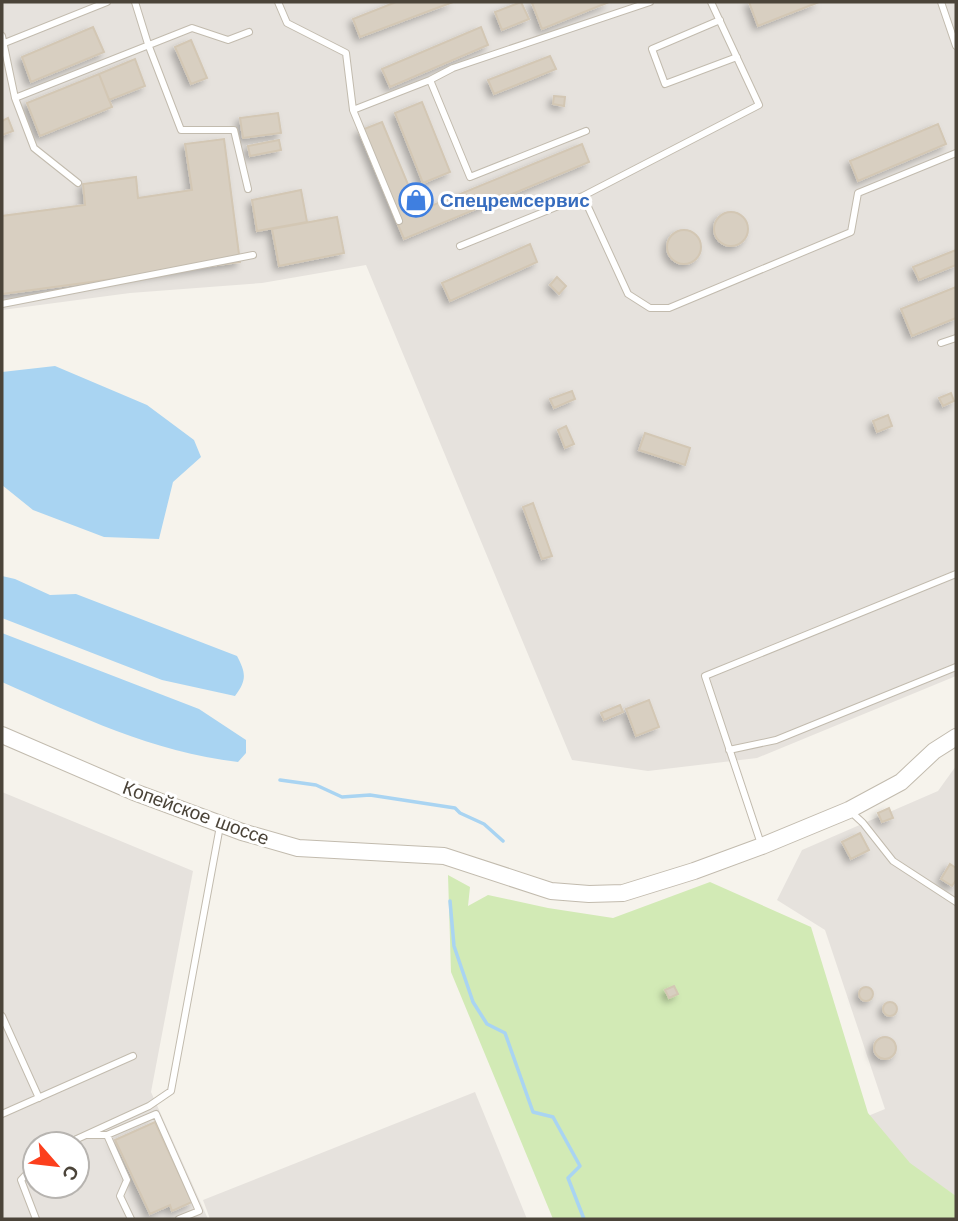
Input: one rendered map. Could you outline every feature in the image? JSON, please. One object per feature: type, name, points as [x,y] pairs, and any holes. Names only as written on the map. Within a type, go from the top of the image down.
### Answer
[{"type":"street","name":"Копейское шоссе","points":[[2,735],[134,792],[220,824],[299,848],[444,856],[551,891],[589,894],[623,893],[726,859],[849,810],[901,782],[934,751],[956,737]]},
{"type":"lane","points":[[78,183],[34,148],[15,98],[3,41],[107,2]]},
{"type":"lane","points":[[135,2],[181,130],[234,130],[248,190]]},
{"type":"lane","points":[[278,2],[287,23],[346,53],[353,110],[399,220]]},
{"type":"lane","points":[[353,110],[430,80],[453,68],[650,2]]},
{"type":"lane","points":[[460,246],[583,196],[759,105],[711,2]]},
{"type":"lane","points":[[941,2],[956,46]]},
{"type":"lane","points":[[947,20],[956,19]]},
{"type":"lane","points":[[720,20],[652,49],[665,83],[737,57]]},
{"type":"lane","points":[[15,98],[192,28],[228,40],[249,32]]},
{"type":"lane","points":[[430,80],[470,177],[586,131]]},
{"type":"lane","points":[[583,196],[628,294],[650,308],[668,308],[851,232],[858,193],[956,153]]},
{"type":"lane","points":[[2,304],[253,255]]},
{"type":"lane","points":[[941,343],[956,338]]},
{"type":"lane","points":[[761,846],[705,676],[956,573]]},
{"type":"lane","points":[[729,750],[776,740],[956,667]]},
{"type":"lane","points":[[849,810],[863,823],[893,861],[956,902]]},
{"type":"lane","points":[[91,1131],[149,1106],[171,1091],[220,824]]},
{"type":"lane","points":[[2,1016],[39,1098]]},
{"type":"lane","points":[[2,1114],[133,1056]]},
{"type":"lane","points":[[91,1135],[107,1135],[156,1114],[199,1211],[179,1219]]},
{"type":"lane","points":[[107,1135],[127,1180],[120,1196],[131,1219]]},
{"type":"lane","points":[[28,1200],[36,1219]]},
{"type":"shaded area","points":[[2,2],[956,2],[956,676],[757,758],[648,771],[572,760],[366,265],[262,283],[130,293],[2,310]]},
{"type":"shaded area","points":[[956,766],[956,1196],[911,1165],[868,1116],[885,1109],[825,930],[777,900],[802,850],[938,791]]},
{"type":"shaded area","points":[[2,792],[193,871],[151,1092],[208,1219],[2,1219]]},
{"type":"shaded area","points":[[475,1092],[527,1219],[210,1219],[203,1200]]},
{"type":"green space","points":[[448,875],[470,887],[468,906],[488,895],[613,918],[710,882],[811,927],[868,1113],[910,1163],[956,1196],[956,1219],[553,1219],[451,972]]},
{"type":"water","points":[[55,366],[147,405],[194,440],[201,457],[173,482],[159,539],[104,537],[33,510],[2,485],[2,372]]},
{"type":"water","points":[[2,576],[50,595],[76,594],[237,656],[243,672],[242,685],[235,696],[162,680],[2,618]]},
{"type":"water","points":[[2,633],[199,709],[246,740],[246,753],[238,762],[176,750],[117,731],[2,682]]},
{"type":"building","points":[[396,2],[453,2],[360,37],[353,19]]},
{"type":"building","points":[[521,2],[529,19],[502,30],[495,12]]},
{"type":"building","points":[[609,2],[542,29],[532,3]]},
{"type":"building","points":[[749,2],[819,2],[758,26]]},
{"type":"building","points":[[93,27],[104,52],[31,82],[22,57]]},
{"type":"building","points":[[481,27],[488,45],[390,87],[382,69]]},
{"type":"building","points":[[191,40],[207,78],[191,84],[175,47]]},
{"type":"building","points":[[550,56],[556,69],[494,94],[488,80]]},
{"type":"building","points":[[135,59],[145,86],[109,100],[99,74]]},
{"type":"building","points":[[99,74],[112,107],[40,136],[27,103]]},
{"type":"building","points":[[554,96],[565,97],[564,106],[553,104]]},
{"type":"building","points":[[422,102],[450,172],[423,183],[395,113]]},
{"type":"building","points":[[278,113],[281,133],[243,138],[240,118]]},
{"type":"building","points":[[8,118],[13,131],[2,135],[2,121]]},
{"type":"building","points":[[382,122],[419,211],[582,144],[589,162],[404,239],[359,131]]},
{"type":"building","points":[[938,124],[946,144],[858,181],[850,161]]},
{"type":"building","points":[[224,139],[240,262],[2,294],[2,216],[85,205],[83,184],[136,177],[138,198],[192,190],[185,144]]},
{"type":"building","points":[[279,140],[281,150],[250,156],[248,146]]},
{"type":"building","points":[[301,190],[307,222],[257,231],[252,200]]},
{"type":"building","points":[[731,212],[743,217],[748,229],[743,241],[731,246],[719,241],[714,229],[719,217]]},
{"type":"building","points":[[337,217],[344,253],[279,266],[272,229]]},
{"type":"building","points":[[684,230],[696,235],[701,247],[696,259],[684,264],[672,259],[667,247],[672,235]]},
{"type":"building","points":[[530,244],[537,262],[450,301],[442,283]]},
{"type":"building","points":[[956,250],[956,265],[919,280],[913,267]]},
{"type":"building","points":[[557,277],[566,286],[559,294],[550,285]]},
{"type":"building","points":[[956,287],[956,318],[912,336],[901,309]]},
{"type":"building","points":[[572,391],[575,399],[554,408],[550,399]]},
{"type":"building","points":[[951,393],[954,401],[943,406],[939,398]]},
{"type":"building","points":[[888,415],[892,426],[877,432],[873,421]]},
{"type":"building","points":[[566,426],[574,444],[565,448],[558,430]]},
{"type":"building","points":[[645,433],[690,448],[685,465],[639,450]]},
{"type":"building","points":[[533,503],[552,556],[542,559],[523,507]]},
{"type":"building","points":[[649,700],[659,727],[636,736],[626,709]]},
{"type":"building","points":[[620,705],[623,712],[604,720],[601,713]]},
{"type":"building","points":[[889,808],[893,818],[882,822],[878,813]]},
{"type":"building","points":[[860,833],[869,850],[851,859],[842,842]]},
{"type":"building","points":[[950,864],[956,868],[956,880],[952,886],[941,879]]},
{"type":"building","points":[[674,986],[678,994],[669,998],[665,990]]},
{"type":"building","points":[[866,987],[871,989],[871,999],[866,1001],[861,999],[859,994],[861,989]]},
{"type":"building","points":[[890,1002],[895,1004],[895,1014],[890,1016],[885,1014],[883,1009],[885,1004]]},
{"type":"building","points":[[885,1037],[893,1040],[896,1048],[893,1056],[885,1059],[877,1056],[874,1048],[877,1040]]},
{"type":"building","points":[[155,1122],[192,1202],[172,1211],[170,1205],[150,1214],[115,1140]]},
{"type":"waterway","points":[[280,780],[316,785],[342,797],[370,795],[455,808],[484,824],[503,841]]},
{"type":"waterway","points":[[450,901],[454,946],[473,1002],[487,1024],[505,1033],[533,1112],[553,1117],[580,1166],[568,1178],[584,1219]]},
{"type":"place","name":"Спецремсервис","points":[[416,200]]}]
